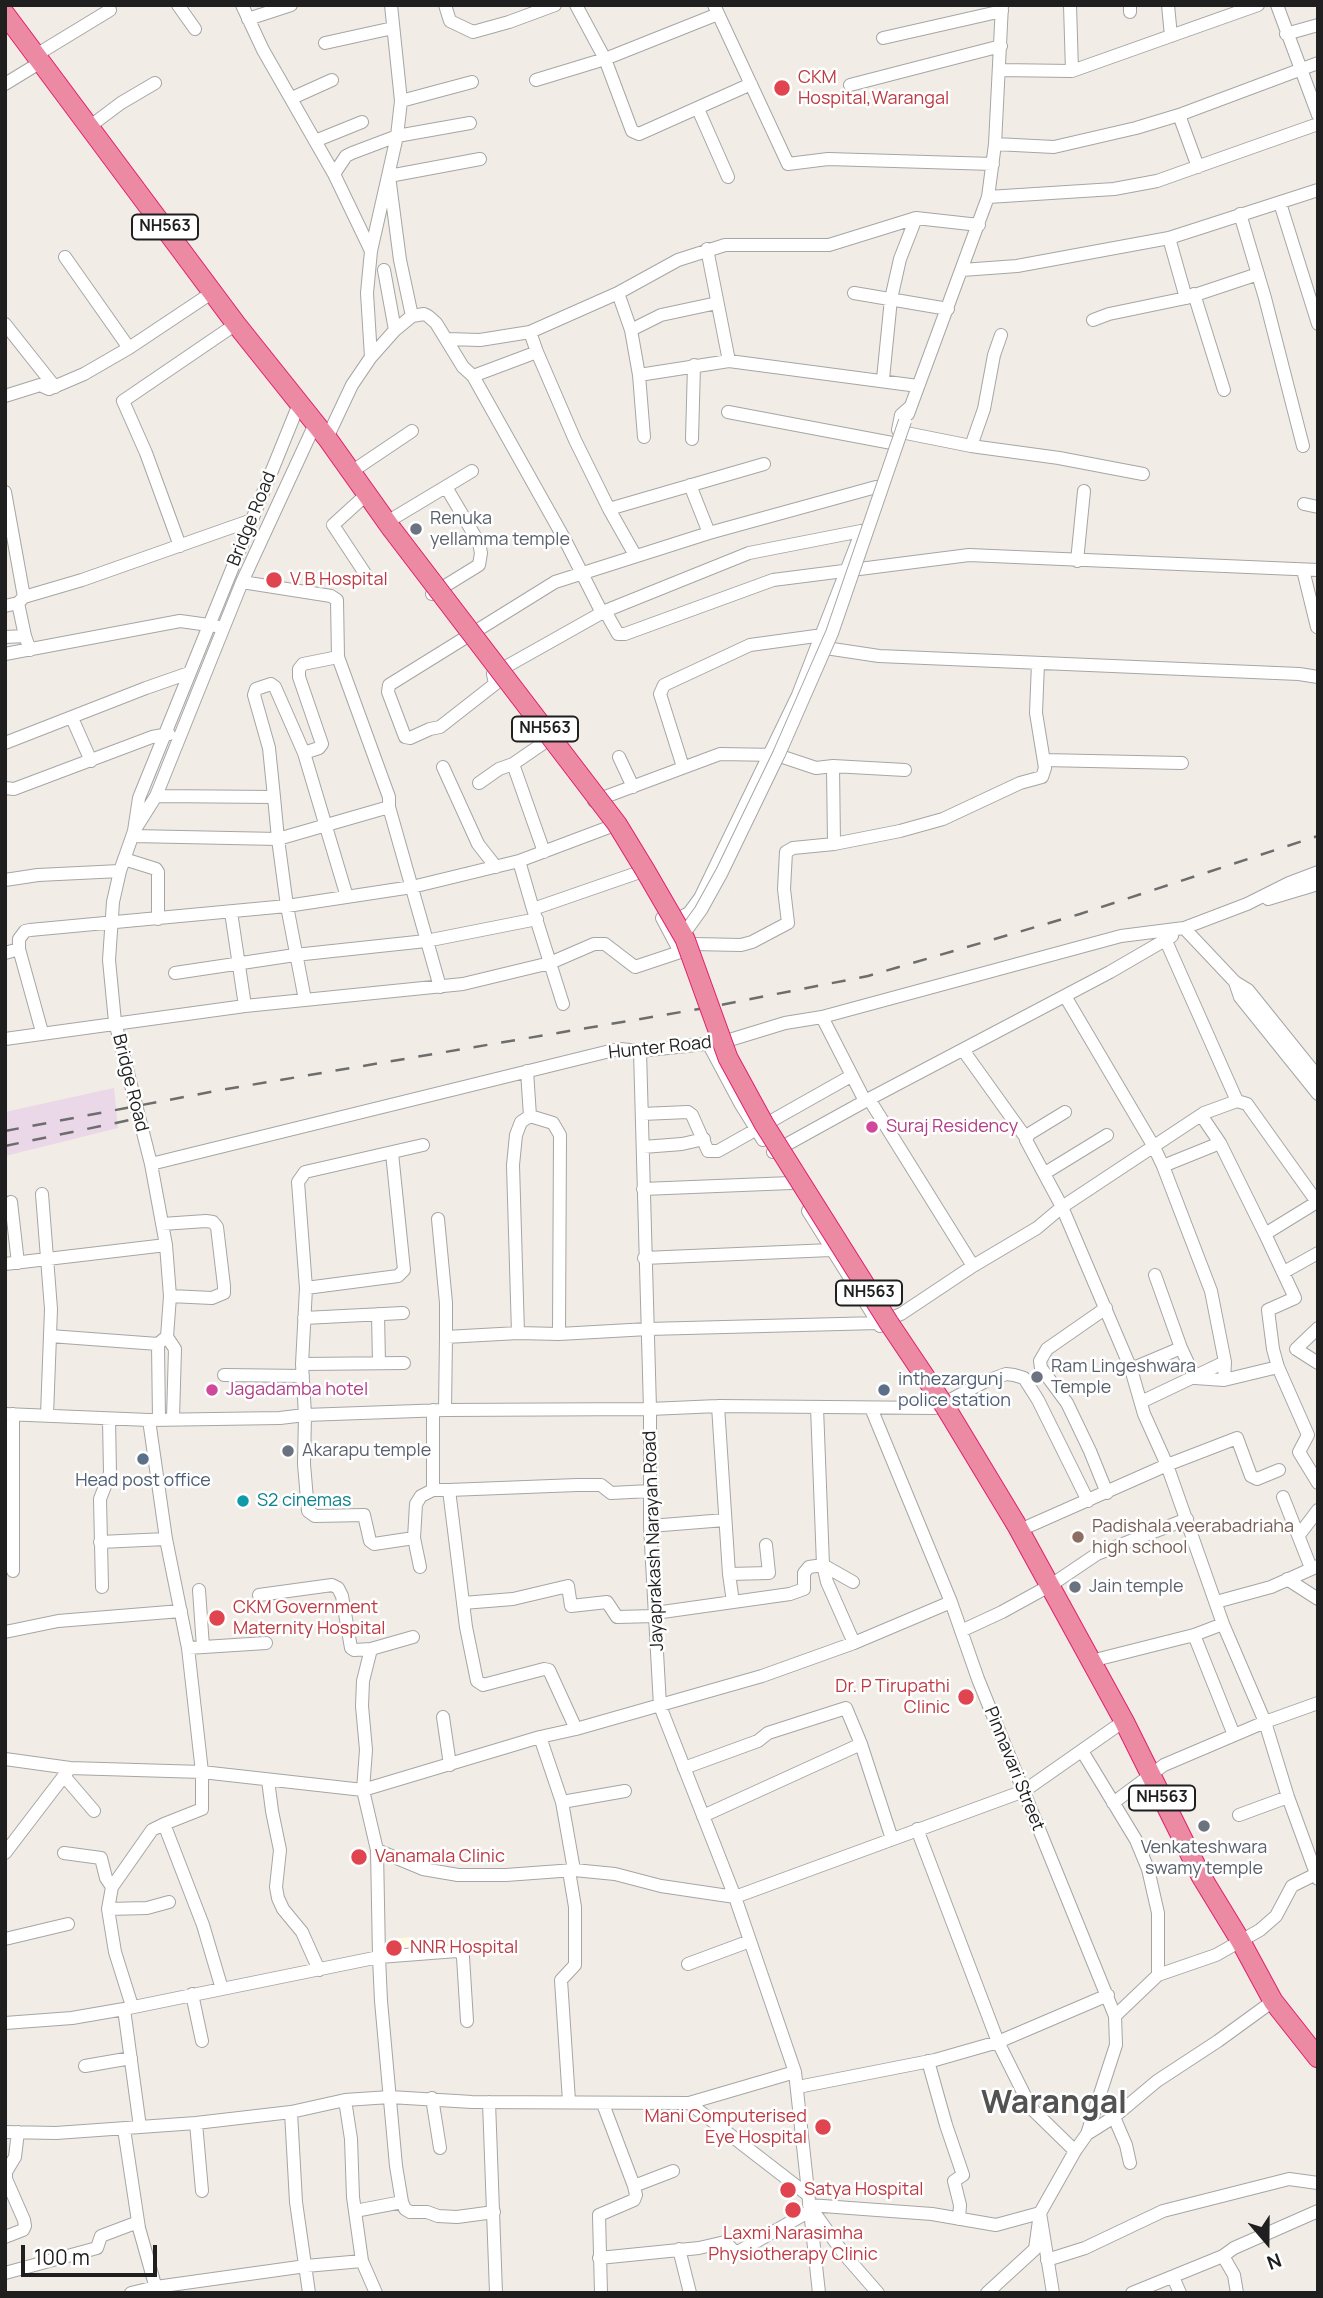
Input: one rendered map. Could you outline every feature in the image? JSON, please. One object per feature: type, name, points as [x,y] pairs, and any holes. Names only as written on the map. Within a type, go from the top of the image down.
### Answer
[{"type":"highway","name":"NH563","points":[[5,14],[236,324],[321,431],[617,824],[682,944],[728,1058],[764,1124],[889,1323],[946,1408],[1018,1527],[1124,1721],[1201,1876],[1273,2001],[1314,2046]]},
{"type":"street","points":[[178,5],[195,29]]},
{"type":"street","points":[[242,5],[334,174],[371,251]]},
{"type":"street","points":[[248,19],[290,5]]},
{"type":"street","points":[[371,357],[367,293],[371,251],[397,136],[401,101],[391,5]]},
{"type":"street","points":[[445,5],[450,21],[473,32],[555,5]]},
{"type":"street","points":[[576,5],[605,59],[635,133],[651,131],[751,84]]},
{"type":"street","points":[[1070,5],[1072,71]]},
{"type":"street","points":[[1168,5],[1171,36]]},
{"type":"street","points":[[1278,5],[1286,34],[1318,115]]},
{"type":"street","points":[[1000,70],[1072,71],[1171,36],[1228,11],[1255,6]]},
{"type":"street","points":[[5,1039],[245,1006],[463,984],[550,962],[594,944],[605,944],[635,967],[682,944],[722,872],[779,754],[832,633],[903,427],[988,197],[995,144],[1002,8],[883,38]]},
{"type":"street","points":[[5,84],[38,58],[110,10]]},
{"type":"street","points":[[536,80],[605,59],[716,10],[788,164],[828,159],[993,164]]},
{"type":"street","points":[[1286,34],[1318,25]]},
{"type":"street","points":[[325,43],[393,28]]},
{"type":"street","points":[[850,85],[1001,46]]},
{"type":"street","points":[[995,144],[1054,147],[1136,128],[1179,115],[1318,63]]},
{"type":"street","points":[[292,98],[332,80]]},
{"type":"street","points":[[401,101],[472,82]]},
{"type":"street","points":[[89,127],[121,103],[155,83]]},
{"type":"street","points":[[698,109],[729,177]]},
{"type":"street","points":[[1179,115],[1198,167]]},
{"type":"street","points":[[315,141],[362,122]]},
{"type":"street","points":[[334,174],[345,156],[397,136],[470,123]]},
{"type":"street","points":[[988,197],[1114,189],[1157,181],[1318,124]]},
{"type":"street","points":[[389,176],[480,159]]},
{"type":"street","points":[[389,176],[400,260],[412,316],[428,316],[447,339],[454,355],[474,376],[565,540],[580,573],[618,634],[625,634],[773,580],[969,555],[1318,570]]},
{"type":"street","points":[[962,270],[1011,266],[1169,238],[1318,190]]},
{"type":"street","points":[[1280,202],[1318,324]]},
{"type":"street","points":[[1240,215],[1303,446]]},
{"type":"street","points":[[447,339],[480,340],[530,332],[618,293],[678,260],[707,249],[732,244],[829,245],[916,218],[979,225]]},
{"type":"street","points":[[883,379],[891,299],[900,259],[916,218]]},
{"type":"street","points":[[1169,238],[1224,390]]},
{"type":"street","points":[[707,249],[729,361]]},
{"type":"street","points":[[65,257],[129,348]]},
{"type":"street","points":[[384,270],[396,330]]},
{"type":"street","points":[[1093,320],[1190,296],[1258,274]]},
{"type":"street","points":[[5,396],[40,385],[49,389],[84,374],[129,348],[213,292]]},
{"type":"street","points":[[618,293],[631,330],[639,375],[644,437]]},
{"type":"street","points":[[854,293],[948,309]]},
{"type":"street","points":[[631,330],[661,314],[717,303]]},
{"type":"street","name":"Bridge Road","points":[[163,1340],[170,1296],[166,1245],[151,1164],[115,1022],[109,960],[113,902],[133,834],[139,798],[190,673],[242,582],[321,431],[371,357],[412,316]]},
{"type":"street","points":[[5,324],[55,387]]},
{"type":"street","points":[[180,546],[146,453],[123,401],[236,324]]},
{"type":"street","points":[[530,332],[609,509],[635,555]]},
{"type":"street","points":[[971,446],[984,409],[994,355],[1001,335]]},
{"type":"street","points":[[474,376],[537,352]]},
{"type":"street","points":[[639,375],[729,361],[883,379],[918,386]]},
{"type":"street","points":[[692,439],[694,365]]},
{"type":"street","name":"Bridge Road","points":[[133,834],[156,796],[252,520],[299,404]]},
{"type":"street","points":[[666,924],[689,913],[696,906],[780,734],[821,641],[901,415],[911,407]]},
{"type":"street","points":[[728,412],[892,443]]},
{"type":"street","points":[[903,427],[971,446],[1059,458],[1143,474]]},
{"type":"street","points":[[351,472],[412,431]]},
{"type":"street","points":[[609,509],[764,464]]},
{"type":"street","points":[[368,578],[333,525],[381,513],[446,487],[472,471]]},
{"type":"street","points":[[690,485],[709,533]]},
{"type":"street","points":[[432,594],[479,565],[481,553],[479,542],[446,487]]},
{"type":"street","points":[[493,674],[495,684],[440,727],[410,738],[405,737],[388,692],[389,685],[555,582],[709,533],[876,487]]},
{"type":"street","points":[[1077,561],[1084,491]]},
{"type":"street","points":[[6,501],[16,602],[30,650]]},
{"type":"street","points":[[1304,504],[1318,507]]},
{"type":"street","points":[[381,513],[380,521],[464,638],[590,803],[612,826],[640,872],[666,924],[682,946],[741,945],[788,923],[784,879],[786,852],[793,848],[834,844],[943,819],[1020,783],[1042,777],[1045,774],[1044,760],[1036,713],[1038,663]]},
{"type":"street","points":[[16,602],[252,520]]},
{"type":"street","points":[[493,674],[603,612],[749,552],[861,531]]},
{"type":"street","points":[[1303,570],[1317,627]]},
{"type":"street","points":[[242,582],[331,596],[337,600],[338,657],[388,797],[439,987]]},
{"type":"street","points":[[5,654],[180,621],[217,626]]},
{"type":"street","points":[[5,637],[24,636]]},
{"type":"street","points":[[683,767],[660,694],[664,685],[750,645],[821,641],[879,656],[1318,677]]},
{"type":"street","points":[[303,753],[319,748],[322,744],[299,677],[299,669],[303,664],[338,657]]},
{"type":"street","points":[[5,743],[190,673]]},
{"type":"street","points":[[305,999],[287,906],[269,748],[254,695],[256,689],[271,684],[275,687],[303,753],[347,897]]},
{"type":"street","points":[[72,718],[91,761]]},
{"type":"street","points":[[5,788],[14,789],[152,737],[180,733]]},
{"type":"street","points":[[479,783],[545,742]]},
{"type":"street","points":[[590,803],[720,754],[790,758],[816,768],[833,766],[905,770]]},
{"type":"street","points":[[619,757],[633,787]]},
{"type":"street","points":[[1044,760],[1182,763]]},
{"type":"street","points":[[513,764],[544,852]]},
{"type":"street","points":[[833,766],[834,844]]},
{"type":"street","points":[[443,767],[478,844],[496,867]]},
{"type":"street","points":[[156,796],[274,797]]},
{"type":"street","points":[[133,834],[278,839],[389,807]]},
{"type":"street","points":[[42,1032],[19,949],[19,939],[25,931],[287,906],[412,887],[519,861],[612,826]]},
{"type":"street","points":[[519,861],[563,1004]]},
{"type":"street","points":[[5,880],[122,865],[156,869],[159,872],[158,919]]},
{"type":"street","points":[[175,973],[295,955],[426,941],[535,914],[640,872]]},
{"type":"street","name":"Hunter Road","points":[[151,1164],[620,1049],[640,1051],[723,1042],[785,1023],[822,1017],[1121,936],[1188,926],[1247,904],[1318,872]]},
{"type":"street","name":"Hunter Road","points":[[1247,904],[1318,884]]},
{"type":"street","points":[[231,912],[245,1006]]},
{"type":"street","points":[[771,1153],[1065,996],[1166,941],[1188,926],[1236,982],[1248,990],[1317,1076]]},
{"type":"street","points":[[1166,941],[1237,1101]]},
{"type":"street","points":[[5,953],[19,949]]},
{"type":"street","points":[[1236,982],[1240,997],[1318,1094]]},
{"type":"street","points":[[1065,996],[1163,1166],[1211,1291],[1225,1362],[1224,1380]]},
{"type":"street","points":[[822,1017],[851,1076],[972,1266]]},
{"type":"street","points":[[708,1043],[756,1129],[831,1250],[935,1408]]},
{"type":"street","points":[[963,1050],[1026,1138],[1062,1208],[1106,1308],[1144,1414],[1187,1518],[1223,1624],[1265,1722],[1288,1797],[1317,1875],[1293,1886],[1276,1916],[1260,1930],[1216,1955],[1158,1975],[1115,2016]]},
{"type":"street","points":[[640,1051],[650,1409],[718,1406],[935,1408],[984,1382],[1006,1374],[1024,1378],[1038,1400],[1088,1502]]},
{"type":"street","points":[[527,1071],[530,1116]]},
{"type":"street","points":[[642,1114],[688,1112],[692,1115],[708,1151],[718,1151],[851,1076]]},
{"type":"street","points":[[446,1337],[518,1332],[559,1334],[878,1323],[901,1314],[972,1266],[1037,1228],[1062,1208],[1201,1115],[1237,1101],[1247,1104],[1314,1188],[1317,1202],[1265,1234]]},
{"type":"street","points":[[1026,1138],[1065,1112]]},
{"type":"street","points":[[1201,1115],[1220,1143],[1295,1298],[1268,1310],[1278,1367],[1308,1435],[1299,1452],[1318,1483]]},
{"type":"street","points":[[518,1332],[513,1165],[516,1135],[522,1122],[530,1116]]},
{"type":"street","points":[[530,1116],[553,1123],[560,1135],[559,1334]]},
{"type":"street","points":[[1045,1173],[1107,1135]]},
{"type":"street","points":[[643,1147],[704,1139]]},
{"type":"street","points":[[1163,1166],[1220,1143]]},
{"type":"street","points":[[414,1538],[374,1544],[370,1541],[365,1515],[311,1515],[304,1464],[306,1288],[298,1182],[305,1172],[424,1144]]},
{"type":"street","points":[[306,1288],[398,1276],[404,1270],[392,1153]]},
{"type":"street","points":[[643,1189],[791,1183]]},
{"type":"street","points":[[42,1194],[50,1336],[47,1415]]},
{"type":"street","points":[[11,1202],[12,1264],[166,1245]]},
{"type":"street","points":[[433,1490],[446,1337],[446,1303],[438,1219]]},
{"type":"street","points":[[162,1224],[213,1222],[217,1227],[225,1286],[224,1293],[219,1297],[170,1296]]},
{"type":"street","points":[[644,1258],[831,1250]]},
{"type":"street","points":[[1284,1272],[1318,1253]]},
{"type":"street","points":[[1156,1275],[1181,1348],[1195,1378]]},
{"type":"street","points":[[1106,1308],[1047,1349],[1040,1361],[1041,1368],[1067,1403],[1107,1493]]},
{"type":"street","points":[[304,1318],[404,1313]]},
{"type":"street","points":[[378,1314],[379,1363]]},
{"type":"street","points":[[1296,1349],[1318,1328]]},
{"type":"street","points":[[50,1336],[163,1340],[174,1349],[173,1418]]},
{"type":"street","points":[[140,2127],[128,2008],[108,1909],[112,1887],[152,1830],[202,1809],[202,1772],[188,1648],[166,1539],[154,1419],[163,1340]]},
{"type":"street","points":[[1130,1369],[1181,1348]]},
{"type":"street","points":[[1273,1349],[1296,1349],[1318,1363]]},
{"type":"street","points":[[1141,1402],[1225,1362]]},
{"type":"street","points":[[224,1375],[404,1363]]},
{"type":"street","points":[[1195,1378],[1224,1380],[1278,1367]]},
{"type":"street","points":[[718,1406],[733,1602]]},
{"type":"street","points":[[817,1407],[823,1565],[827,1582],[854,1643]]},
{"type":"street","name":"Pinnavari Street","points":[[871,1408],[1115,2016],[1116,2045],[1087,2134]]},
{"type":"street","name":"Jayaprakash Narayan Road","points":[[9,1414],[154,1419],[280,1418],[439,1410],[650,1409],[650,1526],[660,1706],[734,1897],[795,2072],[819,2293]]},
{"type":"street","points":[[9,1414],[13,1571]]},
{"type":"street","points":[[102,1587],[100,1500],[110,1473],[109,1419]]},
{"type":"street","points":[[1018,1527],[1088,1502],[1167,1465],[1237,1438],[1251,1476],[1257,1479],[1279,1470]]},
{"type":"street","points":[[420,1567],[414,1538],[416,1504],[421,1496],[433,1490],[601,1485],[611,1493],[650,1491]]},
{"type":"street","points":[[449,1490],[463,1603],[477,1681],[484,1685],[549,1670],[576,1729]]},
{"type":"street","points":[[1216,1602],[1271,1587],[1315,1567],[1283,1497]]},
{"type":"street","points":[[1299,1535],[1318,1510]]},
{"type":"street","points":[[961,1631],[1051,1585],[1097,1554],[1187,1518]]},
{"type":"street","points":[[650,1526],[725,1520]]},
{"type":"street","points":[[100,1542],[166,1539]]},
{"type":"street","points":[[729,1574],[769,1573],[766,1545]]},
{"type":"street","points":[[463,1603],[513,1599],[568,1586],[570,1606],[607,1602],[617,1618],[790,1594],[801,1591],[805,1586],[804,1573],[810,1567],[823,1565],[853,1582]]},
{"type":"street","points":[[1287,1579],[1318,1599]]},
{"type":"street","points":[[259,1595],[332,1585],[338,1588],[342,1597],[351,1648],[354,1650],[371,1649],[413,1637]]},
{"type":"street","points":[[199,1590],[203,1647]]},
{"type":"street","points":[[5,1759],[67,1772],[202,1772],[363,1790],[540,1737],[762,1676],[854,1643],[951,1602]]},
{"type":"street","points":[[5,1632],[58,1621],[181,1611]]},
{"type":"street","points":[[1091,1661],[1194,1635],[1223,1624]]},
{"type":"street","points":[[1194,1635],[1234,1735]]},
{"type":"street","points":[[188,1648],[266,1643]]},
{"type":"street","points":[[371,1649],[363,1681],[366,1750],[363,1790],[377,1850],[381,2001],[396,2166],[402,2202],[405,2210],[410,2212],[427,2212],[438,2216],[457,2217],[494,2212]]},
{"type":"street","points":[[1113,1803],[1164,1765],[1265,1722],[1318,1703]]},
{"type":"street","points":[[684,1768],[758,1741],[768,1733],[846,1708],[861,1744],[892,1839]]},
{"type":"street","points":[[443,1717],[450,1765]]},
{"type":"street","points":[[377,1850],[423,1869],[457,1875],[506,1875],[571,1870],[615,1874],[661,1886],[734,1897],[1024,1791],[1124,1721]]},
{"type":"street","points":[[540,1737],[562,1802],[575,1907],[575,1965],[561,1980],[569,2101]]},
{"type":"street","points":[[703,1816],[861,1744]]},
{"type":"street","points":[[1082,1751],[1127,1822],[1148,1869],[1158,1913],[1158,1975]]},
{"type":"street","points":[[67,1772],[94,1811]]},
{"type":"street","points":[[5,1853],[67,1772]]},
{"type":"street","points":[[268,1780],[280,1850],[276,1887],[278,1898],[283,1909],[302,1931],[319,1970]]},
{"type":"street","points":[[562,1802],[625,1791]]},
{"type":"street","points":[[1240,1815],[1288,1797]]},
{"type":"street","points":[[164,1824],[200,1915],[222,1989]]},
{"type":"street","points":[[917,1829],[998,2042],[1031,2108],[1075,2151]]},
{"type":"street","points":[[64,1853],[102,1857],[106,1878],[112,1887]]},
{"type":"street","points":[[108,1909],[148,1908],[169,1902]]},
{"type":"street","points":[[5,1939],[68,1924]]},
{"type":"street","points":[[688,1964],[750,1941]]},
{"type":"street","points":[[5,2023],[72,2018],[379,1957],[457,1951],[463,1957],[467,2021]]},
{"type":"street","points":[[192,1994],[202,2041]]},
{"type":"street","points":[[797,2087],[928,2061],[998,2042],[1108,1995]]},
{"type":"street","points":[[987,2293],[1035,2249],[1041,2213],[1087,2134],[1114,2117],[1157,2081],[1273,2001]]},
{"type":"street","points":[[85,2066],[131,2058]]},
{"type":"street","points":[[928,2061],[963,2175],[954,2180],[960,2205],[959,2219]]},
{"type":"street","points":[[5,2237],[23,2230],[24,2226],[24,2220],[9,2196],[6,2172],[16,2157],[11,2132],[56,2133],[196,2123],[291,2112],[345,2100],[390,2097],[603,2104],[689,2102],[795,2072]]},
{"type":"street","points":[[432,2098],[440,2148]]},
{"type":"street","points":[[345,2100],[362,2261],[376,2293]]},
{"type":"street","points":[[489,2102],[496,2293]]},
{"type":"street","points":[[689,2102],[809,2203],[845,2254],[878,2293]]},
{"type":"street","points":[[601,2293],[599,2215],[634,2200],[636,2195],[603,2104]]},
{"type":"street","points":[[291,2112],[296,2202],[309,2293]]},
{"type":"street","points":[[1114,2117],[1126,2145],[1130,2164]]},
{"type":"street","points":[[196,2123],[202,2191]]},
{"type":"street","points":[[124,2129],[138,2222],[156,2290]]},
{"type":"street","points":[[634,2186],[673,2171]]},
{"type":"street","points":[[1046,2260],[1085,2248],[1163,2211],[1289,2179],[1318,2183]]},
{"type":"street","points":[[355,2211],[402,2202]]},
{"type":"street","points":[[600,2258],[699,2248],[725,2242],[736,2253],[809,2203],[932,2214],[996,2225],[1041,2213]]},
{"type":"street","points":[[1132,2293],[1223,2256],[1234,2248],[1318,2211]]},
{"type":"street","points":[[1041,2213],[1053,2293]]},
{"type":"street","points":[[5,2273],[97,2248],[101,2236],[138,2222]]},
{"type":"street","points":[[679,2249],[690,2293]]},
{"type":"street","points":[[1223,2256],[1234,2275],[1237,2293]]},
{"type":"street","points":[[131,2293],[306,2266],[362,2261]]},
{"type":"street","points":[[1173,2277],[1180,2293]]},
{"type":"shaded area","points":[[114,1088],[118,1128],[5,1156],[5,1112]]},
{"type":"shaded area","points":[[411,1937],[412,1947],[393,1949],[392,1939]]},
{"type":"railway","points":[[5,1131],[221,1090],[705,1008],[868,976],[1080,914],[1318,836]]},
{"type":"railway","points":[[5,1146],[130,1120]]},
{"type":"place","name":"CKM Hospital,Warangal","points":[[782,88]]},
{"type":"place","name":"Renuka yellamma temple","points":[[416,529]]},
{"type":"place","name":"V B Hospital","points":[[274,580]]},
{"type":"place","name":"Suraj Residency","points":[[872,1127]]},
{"type":"place","name":"Ram Lingeshwara Temple","points":[[1037,1377]]},
{"type":"place","name":"Jagadamba hotel","points":[[212,1390]]},
{"type":"place","name":"inthezargunj police station","points":[[884,1390]]},
{"type":"place","name":"Akarapu temple","points":[[288,1451]]},
{"type":"place","name":"Head post office","points":[[143,1459]]},
{"type":"place","name":"S2 cinemas","points":[[243,1501]]},
{"type":"place","name":"Padishala veerabadriaha high school","points":[[1078,1537]]},
{"type":"place","name":"Jain temple","points":[[1075,1587]]},
{"type":"place","name":"CKM Government Maternity Hospital","points":[[217,1618]]},
{"type":"place","name":"Dr. P Tirupathi Clinic","points":[[966,1697]]},
{"type":"place","name":"Venkateshwara swamy temple","points":[[1204,1826]]},
{"type":"place","name":"Vanamala Clinic","points":[[359,1857]]},
{"type":"place","name":"NNR Hospital","points":[[394,1948]]},
{"type":"place","name":"Mani Computerised Eye Hospital","points":[[823,2127]]},
{"type":"place","name":"Satya Hospital","points":[[788,2190]]},
{"type":"place","name":"Laxmi Narasimha Physiotherapy Clinic","points":[[793,2210]]},
{"type":"district","name":"Warangal","points":[[1054,2104]]}]
